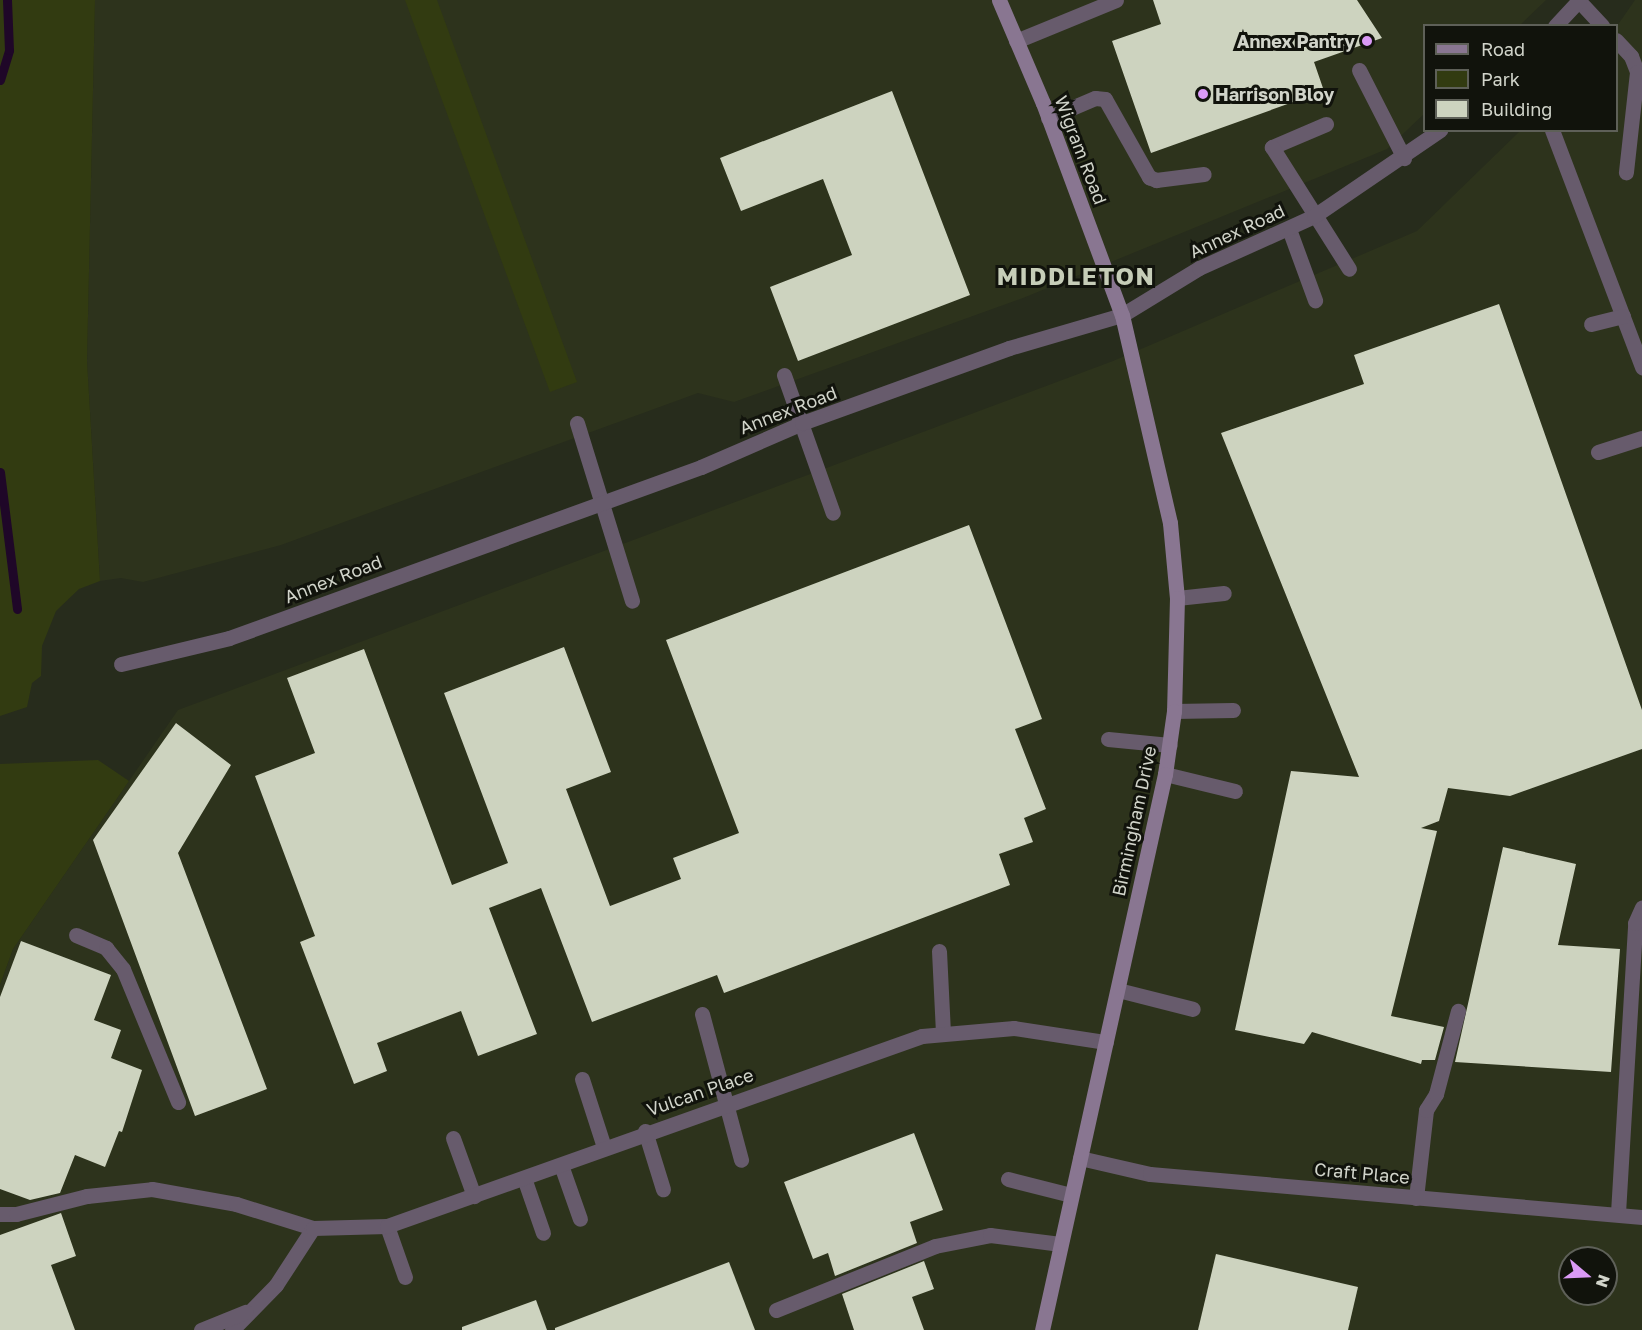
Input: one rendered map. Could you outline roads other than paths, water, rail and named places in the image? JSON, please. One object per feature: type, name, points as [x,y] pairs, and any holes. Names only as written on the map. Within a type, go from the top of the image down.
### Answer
[{"type":"main road","name":"Wigram Road","points":[[999,0],[1048,118],[1122,315]]},
{"type":"main road","name":"Birmingham Drive","points":[[1042,1330],[1166,774],[1174,711],[1177,598],[1170,523],[1122,315]]},
{"type":"street","points":[[1016,41],[1116,0]]},
{"type":"street","points":[[1557,24],[1579,0],[1600,24]]},
{"type":"street","points":[[1618,41],[1631,56],[1637,72],[1638,100],[1628,127],[1626,172]]},
{"type":"street","points":[[1359,70],[1404,158]]},
{"type":"street","points":[[1048,118],[1095,98],[1105,99],[1149,177],[1156,180],[1204,174]]},
{"type":"street","points":[[1326,124],[1272,147],[1349,269]]},
{"type":"street","name":"Annex Road","points":[[122,664],[229,638],[701,467],[802,423],[1009,348],[1122,315],[1199,268],[1314,216],[1404,158],[1437,132]]},
{"type":"street","points":[[1553,132],[1642,367]]},
{"type":"street","points":[[1289,229],[1315,300]]},
{"type":"street","points":[[1591,324],[1623,316]]},
{"type":"street","points":[[784,375],[833,513]]},
{"type":"street","points":[[577,423],[632,601]]},
{"type":"street","points":[[1598,452],[1642,438]]},
{"type":"street","points":[[1177,598],[1224,593]]},
{"type":"street","points":[[1174,711],[1233,710]]},
{"type":"street","points":[[1108,739],[1170,745]]},
{"type":"street","points":[[1166,774],[1235,791]]},
{"type":"street","points":[[1618,1214],[1635,923],[1642,907]]},
{"type":"street","points":[[76,935],[106,948],[123,969],[178,1102]]},
{"type":"street","points":[[939,951],[943,1032]]},
{"type":"street","points":[[1118,990],[1193,1009]]},
{"type":"street","points":[[1416,1198],[1426,1110],[1436,1094],[1458,1011]]},
{"type":"street","points":[[702,1014],[723,1105],[741,1160]]},
{"type":"street","name":"Vulcan Place","points":[[0,1214],[16,1214],[87,1196],[152,1189],[236,1204],[313,1228],[387,1226],[561,1165],[645,1131],[922,1035],[1014,1028],[1106,1042]]},
{"type":"street","points":[[582,1079],[604,1147]]},
{"type":"street","points":[[645,1131],[663,1189]]},
{"type":"street","points":[[453,1138],[474,1196]]},
{"type":"street","name":"Craft Place","points":[[1080,1158],[1150,1174],[1642,1217]]},
{"type":"street","points":[[561,1165],[580,1219]]},
{"type":"street","points":[[524,1178],[543,1233]]},
{"type":"street","points":[[1008,1179],[1071,1195]]},
{"type":"street","points":[[387,1226],[405,1277]]},
{"type":"street","points":[[231,1330],[276,1285],[313,1228]]},
{"type":"street","points":[[776,1310],[934,1246],[990,1235],[1060,1244]]},
{"type":"street","points":[[201,1330],[248,1311]]},
{"type":"waterway","points":[[0,80],[9,50],[7,0]]},
{"type":"waterway","points":[[0,472],[17,609]]},
{"type":"place","name":"Annex Pantry","points":[[1367,41]]},
{"type":"place","name":"Harrison Bloy","points":[[1203,94]]},
{"type":"district","name":"MIDDLETON","points":[[1076,276]]}]
